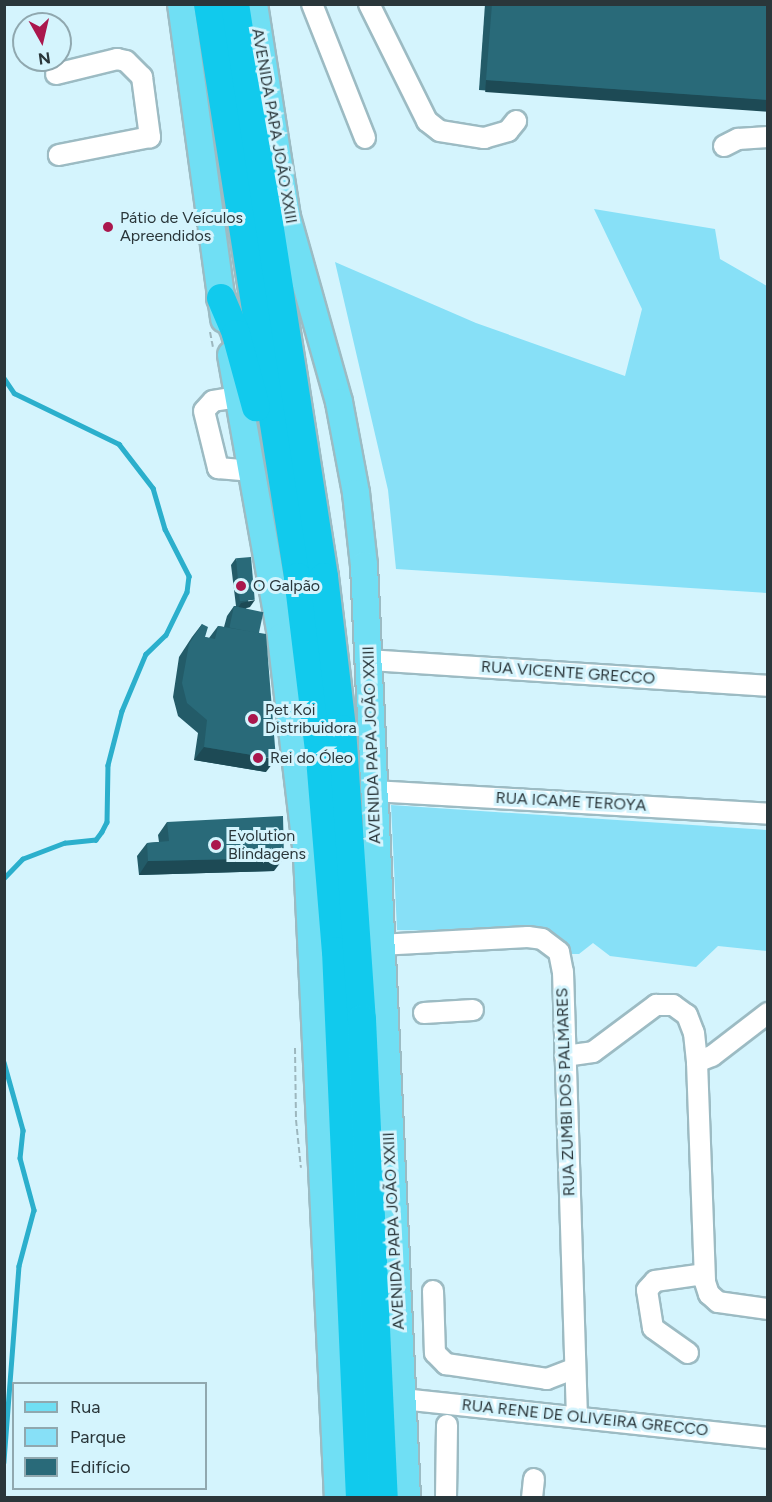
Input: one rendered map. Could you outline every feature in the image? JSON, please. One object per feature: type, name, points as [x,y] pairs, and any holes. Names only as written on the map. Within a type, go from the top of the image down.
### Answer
[{"type":"highway","name":"AVENIDA PAPA JOÃO XXIII","points":[[208,4],[311,577]]},
{"type":"highway","name":"AVENIDA PAPA JOÃO XXIII","points":[[235,4],[311,577],[329,846],[380,1409],[384,1497]]},
{"type":"highway","points":[[287,218],[330,532],[311,577]]},
{"type":"highway","points":[[221,298],[239,344],[282,524],[311,577]]},
{"type":"highway","name":"AVENIDA PAPA JOÃO XXIII","points":[[360,1497],[380,1409]]},
{"type":"main road","points":[[181,4],[221,298],[281,637],[308,856],[338,1497]]},
{"type":"main road","name":"AVENIDA PAPA JOÃO XXIII","points":[[254,4],[287,218],[306,275],[348,444],[364,565],[379,945],[380,1409],[407,1497]]},
{"type":"street","points":[[312,4],[365,138]]},
{"type":"street","points":[[369,4],[427,121],[440,131],[484,138],[508,130],[516,121]]},
{"type":"street","points":[[56,74],[117,59],[126,61],[142,77],[150,137],[59,155]]},
{"type":"street","points":[[724,146],[738,139],[768,137]]},
{"type":"street","points":[[238,397],[213,401],[204,411],[219,468],[250,471]]},
{"type":"street","name":"RUA VICENTE GRECCO","points":[[369,660],[768,686]]},
{"type":"street","name":"RUA ICAME TEROYA","points":[[374,790],[768,814]]},
{"type":"street","name":"RUA ZUMBI DOS PALMARES","points":[[379,945],[528,937],[548,942],[559,952],[562,966],[577,1417]]},
{"type":"street","points":[[565,1056],[593,1052],[645,1011],[663,1004],[673,1005],[687,1016],[696,1042],[704,1274],[709,1294],[718,1302],[768,1309]]},
{"type":"street","points":[[424,1013],[473,1010]]},
{"type":"street","points":[[697,1062],[712,1056],[727,1042],[768,1013]]},
{"type":"street","points":[[696,1042],[727,1042]]},
{"type":"street","points":[[687,1353],[653,1328],[647,1290],[655,1281],[704,1274]]},
{"type":"street","points":[[432,1291],[435,1353],[446,1364],[547,1379],[575,1368]]},
{"type":"street","name":"RUA RENE DE OLIVEIRA GRECCO","points":[[380,1409],[577,1417],[768,1438]]},
{"type":"street","points":[[446,1497],[447,1425]]},
{"type":"path","points":[[210,325],[214,357]]},
{"type":"path","points":[[295,1039],[296,1120],[302,1178]]},
{"type":"green space","points":[[594,209],[715,229],[720,259],[767,286],[767,593],[396,569],[388,490],[335,262],[476,323],[625,376],[642,309]]},
{"type":"green space","points":[[391,805],[767,830],[767,951],[718,946],[696,967],[610,956],[593,943],[579,954],[571,954],[553,932],[397,930]]},
{"type":"building","points":[[492,4],[768,4],[768,100],[486,80]]},
{"type":"building","points":[[251,557],[255,600],[240,601],[236,558]]},
{"type":"building","points":[[234,606],[263,612],[259,634],[229,628]]},
{"type":"building","points":[[202,624],[208,627],[205,637],[215,639],[218,626],[266,634],[276,759],[204,747],[207,720],[187,703],[182,683],[189,644]]},
{"type":"building","name":"Evolution Blindagens","points":[[283,816],[284,858],[148,861],[147,843],[169,841],[167,822]]},
{"type":"waterway","points":[[4,378],[14,393],[119,444],[153,488],[165,529],[189,576],[187,592],[166,635],[146,654],[122,711],[108,765],[107,822],[102,832],[96,840],[65,843],[23,859],[4,879]]},
{"type":"waterway","points":[[4,1062],[23,1130],[20,1158],[34,1210],[19,1266],[4,1462]]},
{"type":"place","name":"Pátio de Veículos Apreendidos","points":[[108,227]]},
{"type":"place","name":"O Galpão","points":[[241,586]]},
{"type":"place","name":"Pet Koi Distribuidora","points":[[253,719]]},
{"type":"place","name":"Rei do Óleo","points":[[258,758]]},
{"type":"place","name":"Evolution Blindagens","points":[[216,845]]}]
